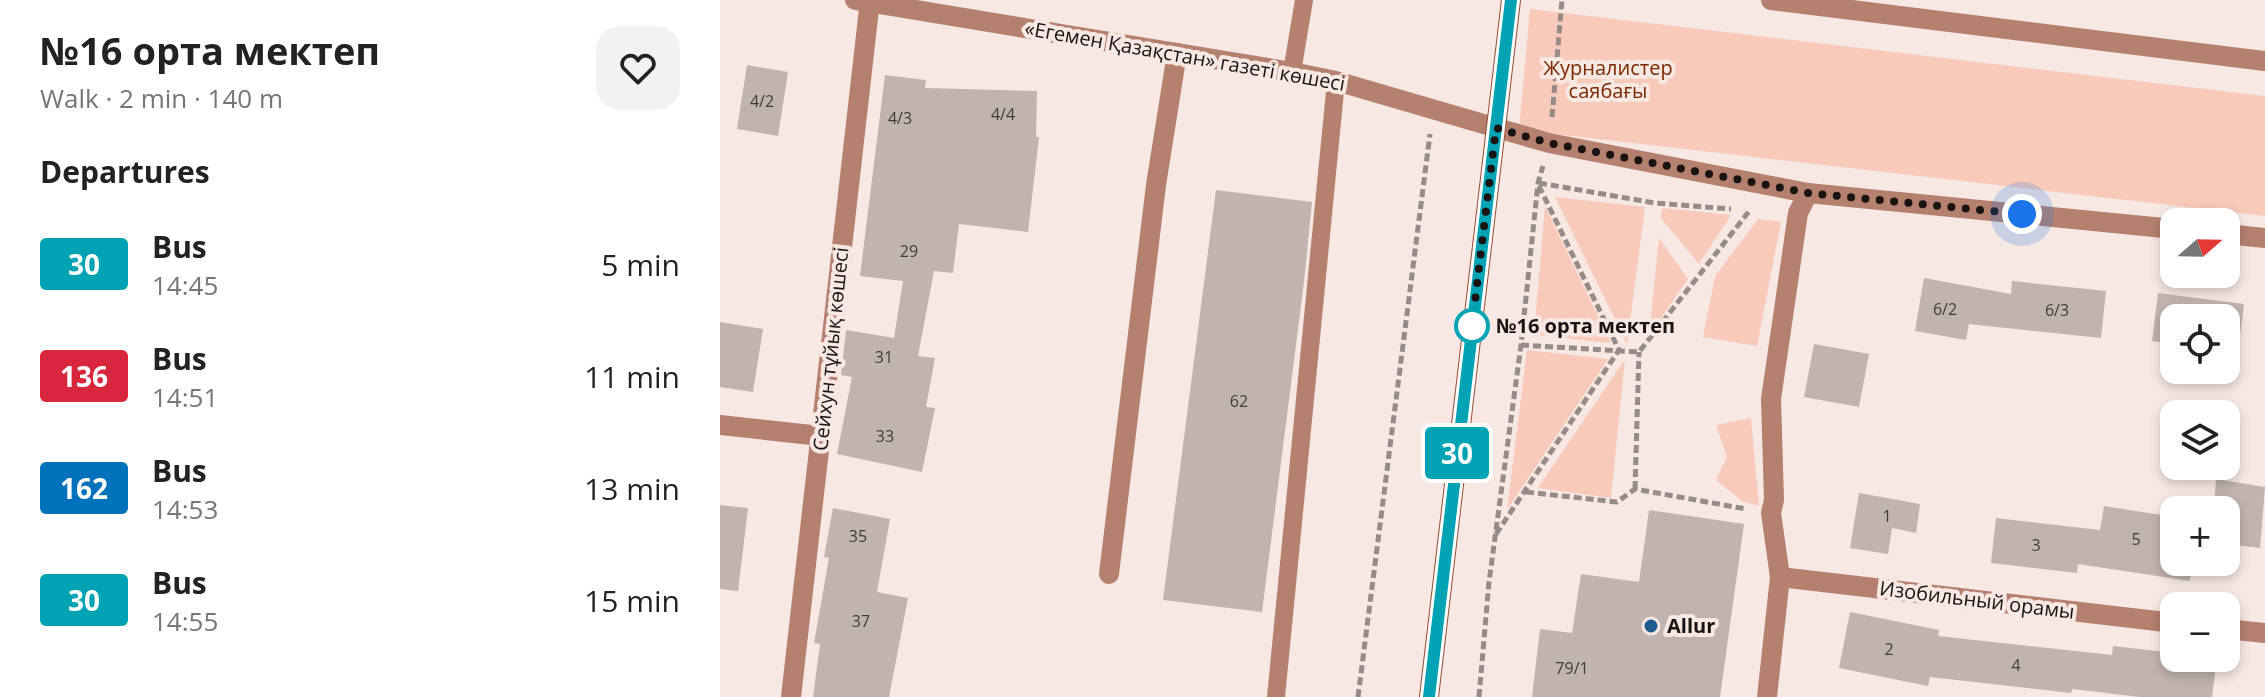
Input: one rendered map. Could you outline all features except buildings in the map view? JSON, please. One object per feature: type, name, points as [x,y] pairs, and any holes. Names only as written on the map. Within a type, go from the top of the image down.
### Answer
[{"type":"main road","points":[[1429,697],[1511,0]]},
{"type":"street","points":[[1771,0],[1815,3],[2265,61]]},
{"type":"street","name":"«Егемен Қазақстан» газеті көшесі","points":[[865,1],[1292,72],[1336,81],[1549,143],[1808,193],[2160,228]]},
{"type":"street","name":"Сейхун тұйық көшесі","points":[[791,697],[865,1]]},
{"type":"street","points":[[1109,574],[1156,185],[1177,53]]},
{"type":"street","points":[[1767,697],[1780,577],[1771,513],[1774,500],[1771,399],[1798,213],[1808,193]]},
{"type":"street","points":[[2240,235],[2265,238]]},
{"type":"street","points":[[720,425],[821,436]]},
{"type":"street","name":"Изобильный орамы","points":[[1780,577],[2160,621]]},
{"type":"street","points":[[2240,630],[2265,633]]},
{"type":"lane","points":[[1292,72],[1304,0]]},
{"type":"lane","points":[[1276,697],[1336,81]]},
{"type":"path","points":[[1479,697],[1494,537],[1521,345],[1538,183],[1549,143],[1562,0]]},
{"type":"path","points":[[1358,697],[1433,110]]},
{"type":"path","points":[[1538,183],[1655,203],[1798,213]]},
{"type":"path","points":[[1538,183],[1619,350]]},
{"type":"path","points":[[1635,489],[1639,352],[1750,210]]},
{"type":"path","points":[[1521,345],[1639,352]]},
{"type":"path","points":[[1494,537],[1619,350]]},
{"type":"path","points":[[1526,492],[1617,502],[1635,489],[1771,513]]},
{"type":"green space","name":"Журналистер саябағы","points":[[1530,9],[2265,96],[2265,216],[2240,213],[2240,208],[2196,208],[1519,130]]},
{"type":"green space","points":[[1555,197],[1645,207],[1627,344]]},
{"type":"green space","points":[[1545,206],[1611,343],[1534,335]]},
{"type":"green space","points":[[1663,208],[1731,215],[1699,264],[1660,217]]},
{"type":"green space","points":[[1758,219],[1781,222],[1757,346],[1703,337],[1715,276]]},
{"type":"green space","points":[[1659,238],[1688,279],[1649,335],[1649,334]]},
{"type":"green space","points":[[1527,350],[1608,359],[1507,510]]},
{"type":"green space","points":[[1625,359],[1611,498],[1538,488]]},
{"type":"green space","points":[[1751,418],[1759,506],[1742,501],[1716,480],[1727,457],[1716,425]]},
{"type":"bus line","name":"30","points":[[1429,697],[1511,0]]},
{"type":"place","name":"№16 орта мектеп","points":[[1472,326]]},
{"type":"place","name":"Allur","points":[[1651,626]]},
{"type":"route","points":[[1472,326],[1496,128],[1549,143],[1808,193],[2022,214]]}]
